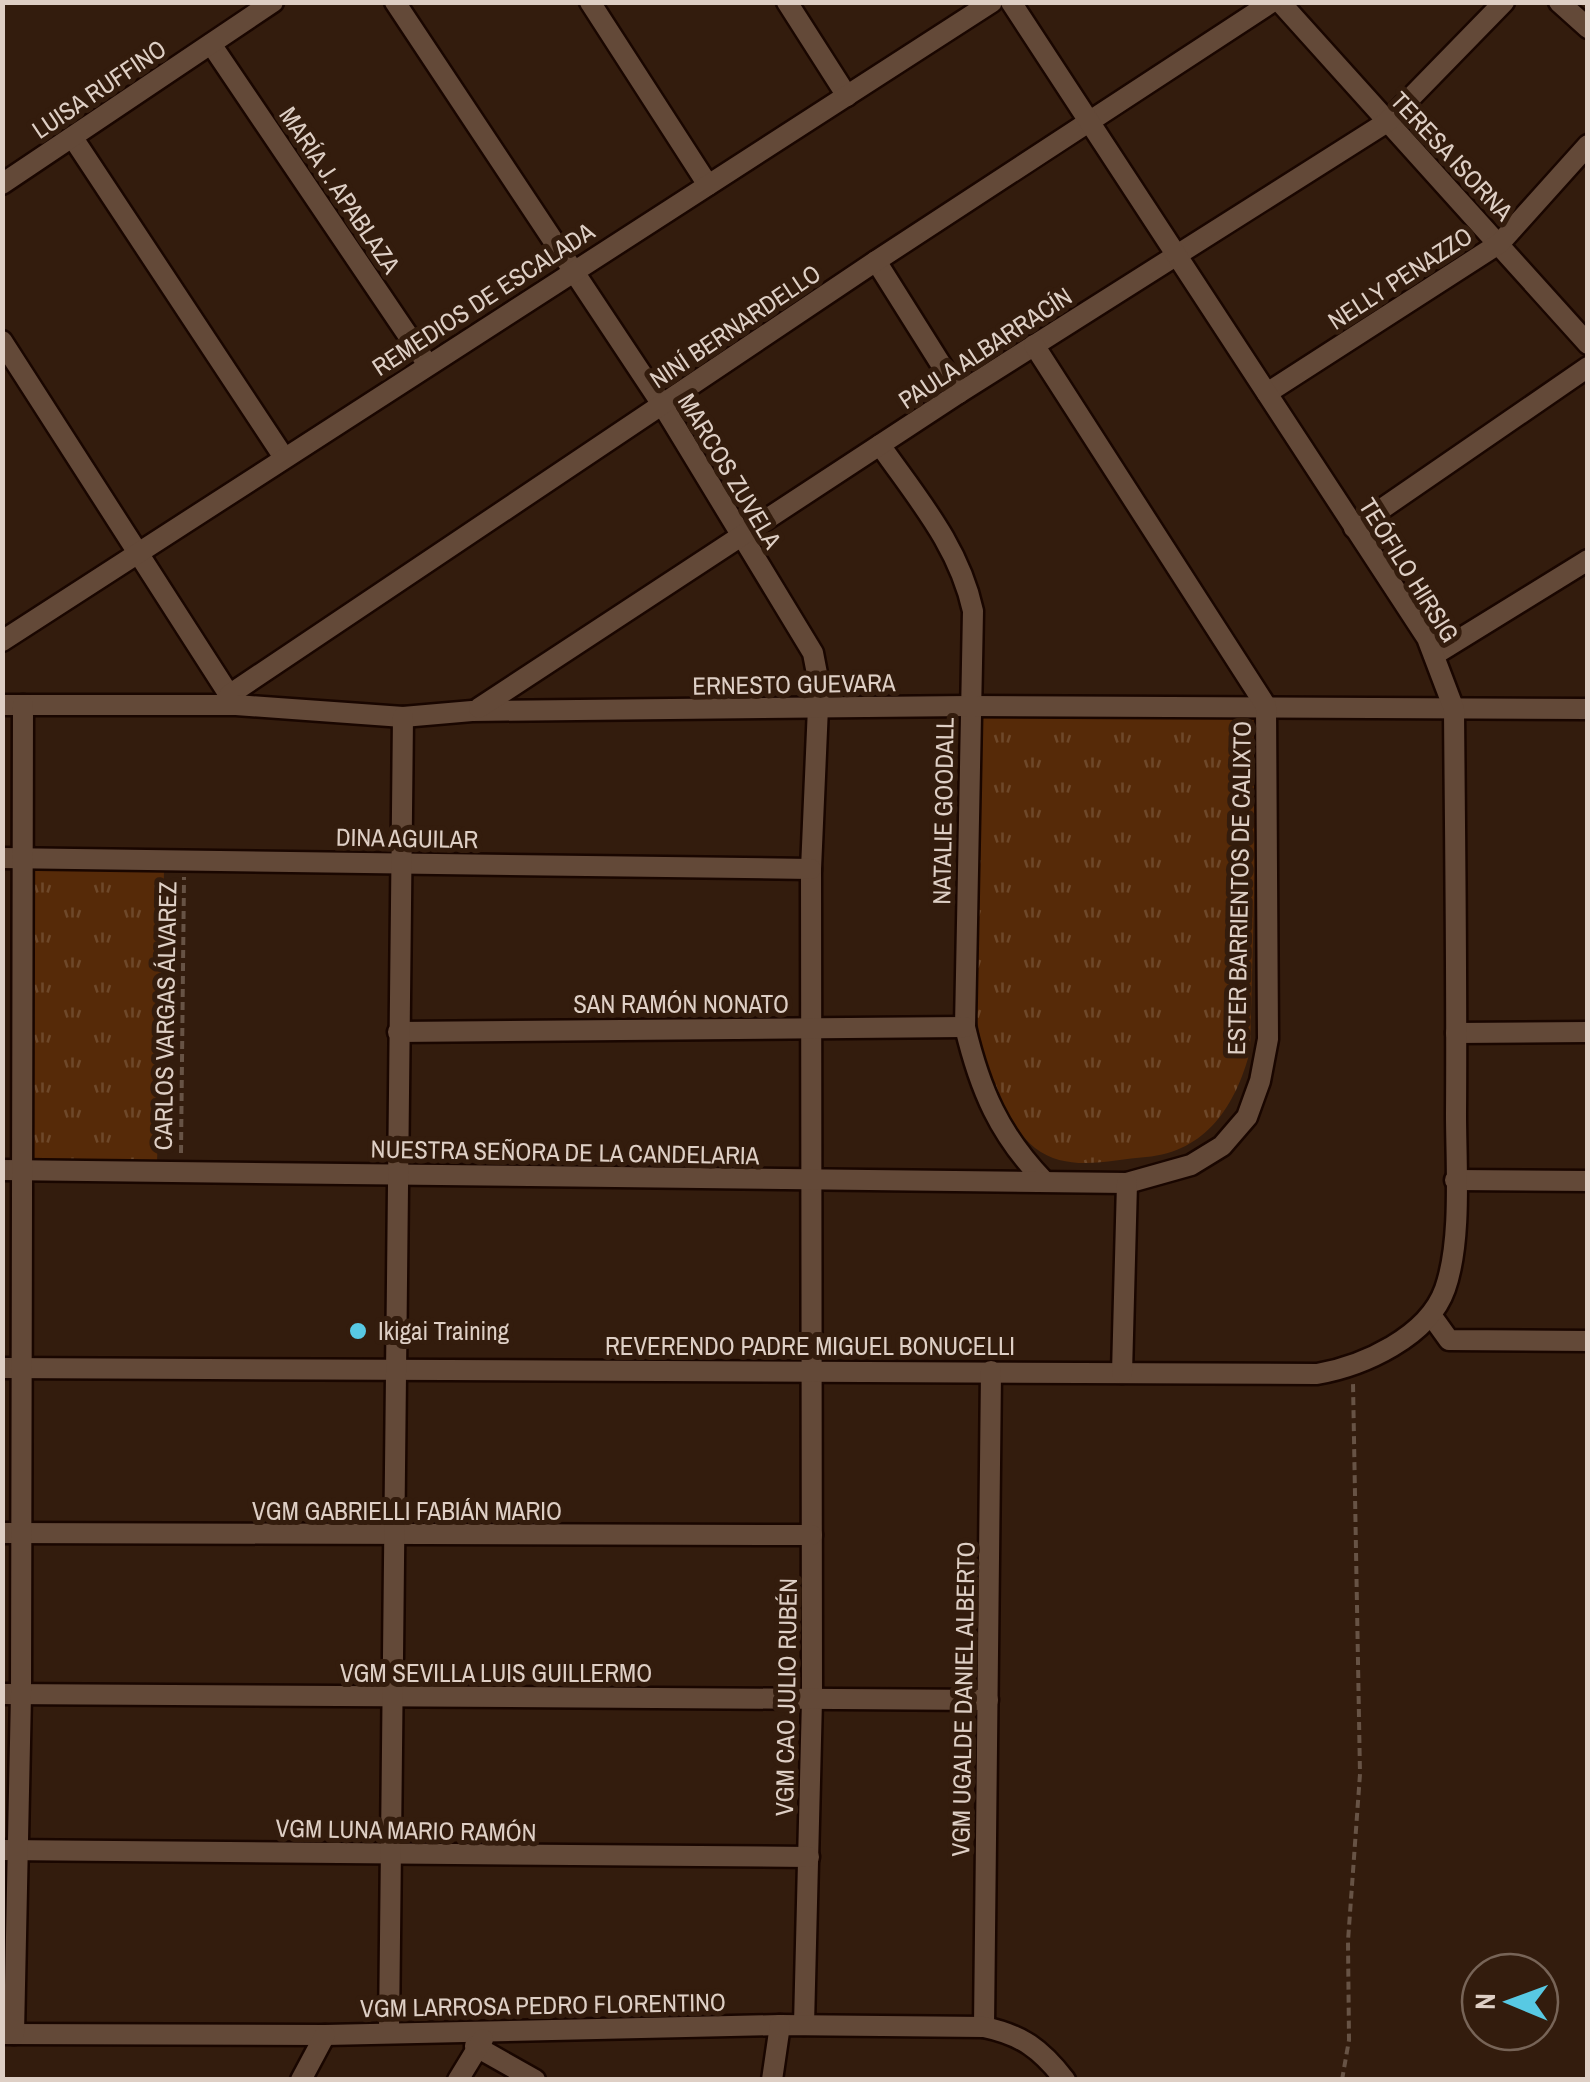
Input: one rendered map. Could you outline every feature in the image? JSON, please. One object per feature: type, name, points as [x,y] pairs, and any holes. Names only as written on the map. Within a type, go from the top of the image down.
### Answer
[{"type":"street","name":"LUISA RUFFINO","points":[[2,184],[273,2]]},
{"type":"street","name":"MARCOS ZUVELA","points":[[395,2],[571,273],[663,406],[813,654],[818,684],[811,869],[811,1180]]},
{"type":"street","points":[[590,2],[708,185]]},
{"type":"street","points":[[787,2],[847,96]]},
{"type":"street","name":"REMEDIOS DE ESCALADA","points":[[2,641],[282,456],[992,2]]},
{"type":"street","name":"TEÓFILO HIRSIG","points":[[1010,2],[1434,655],[1454,709],[1456,1180],[1445,1290],[1431,1315]]},
{"type":"street","name":"NINÍ BERNARDELLO","points":[[233,700],[876,261],[1272,2]]},
{"type":"street","name":"TERESA ISORNA","points":[[1280,2],[1588,344]]},
{"type":"street","name":"PAULA ALBARRACÍN","points":[[472,711],[499,698],[1034,345],[1387,122],[1504,2]]},
{"type":"street","points":[[1559,2],[1588,28]]},
{"type":"street","name":"MARÍA J. APABLAZA","points":[[211,44],[428,364]]},
{"type":"street","points":[[73,138],[282,456]]},
{"type":"street","name":"NELLY PENAZZO","points":[[1267,393],[1500,243],[1588,145]]},
{"type":"street","points":[[876,261],[959,394]]},
{"type":"street","points":[[2,341],[233,700]]},
{"type":"street","name":"ESTER BARRIENTOS DE CALIXTO","points":[[1034,345],[1266,706],[1268,1039],[1260,1081],[1247,1118],[1222,1146],[1191,1164],[1127,1183]]},
{"type":"street","points":[[1354,528],[1588,367]]},
{"type":"street","name":"NATALIE GOODALL","points":[[880,446],[954,552],[966,578],[973,611],[965,1028],[978,1083],[992,1116],[1015,1151],[1044,1180]]},
{"type":"street","points":[[1434,655],[1588,560]]},
{"type":"street","name":"ERNESTO GUEVARA","points":[[13,705],[233,700],[403,717],[472,711],[970,706],[1588,709]]},
{"type":"street","points":[[8,2034],[13,705]]},
{"type":"street","points":[[389,2032],[403,717]]},
{"type":"street","name":"DINA AGUILAR","points":[[12,858],[811,869]]},
{"type":"street","name":"SAN RAMÓN NONATO","points":[[398,1032],[965,1028]]},
{"type":"street","points":[[1456,1033],[1588,1032]]},
{"type":"street","name":"NUESTRA SEÑORA DE LA CANDELARIA","points":[[11,1170],[1127,1183]]},
{"type":"street","name":"VGM CAO JULIO RUBÉN","points":[[804,2025],[812,1700],[811,1180]]},
{"type":"street","points":[[1456,1180],[1588,1181]]},
{"type":"street","points":[[1122,1373],[1127,1183]]},
{"type":"street","points":[[1431,1315],[1448,1340],[1588,1340]]},
{"type":"street","name":"REVERENDO PADRE MIGUEL BONUCELLI","points":[[10,1368],[1317,1374],[1355,1364],[1385,1349],[1431,1315]]},
{"type":"street","name":"VGM UGALDE DANIEL ALBERTO","points":[[984,2027],[991,1371]]},
{"type":"street","name":"VGM GABRIELLI FABIÁN MARIO","points":[[11,1533],[812,1536]]},
{"type":"street","name":"VGM SEVILLA LUIS GUILLERMO","points":[[12,1694],[988,1700]]},
{"type":"street","name":"VGM LUNA MARIO RAMÓN","points":[[11,1850],[809,1857]]},
{"type":"street","points":[[772,2080],[780,2024]]},
{"type":"street","name":"VGM LARROSA PEDRO FLORENTINO","points":[[8,2034],[325,2035],[780,2024],[984,2027],[1014,2034],[1042,2050],[1066,2080]]},
{"type":"street","points":[[458,2080],[476,2046],[492,2028]]},
{"type":"street","points":[[301,2080],[325,2035]]},
{"type":"street","points":[[476,2046],[534,2080]]},
{"type":"path","name":"CARLOS VARGAS ÁLVAREZ","points":[[181,1173],[184,860]]},
{"type":"path","points":[[1342,2080],[1349,2040],[1348,1941],[1360,1774],[1351,1442],[1355,1364]]},
{"type":"green space","points":[[979,711],[1259,714],[1250,1051],[1227,1107],[1202,1136],[1186,1146],[1167,1153],[1103,1162],[1061,1160],[1048,1156],[1025,1138],[997,1091],[984,1055],[977,1013]]},
{"type":"green space","points":[[33,866],[164,870],[157,1164],[30,1162]]},
{"type":"place","name":"Ikigai Training","points":[[358,1331]]}]
